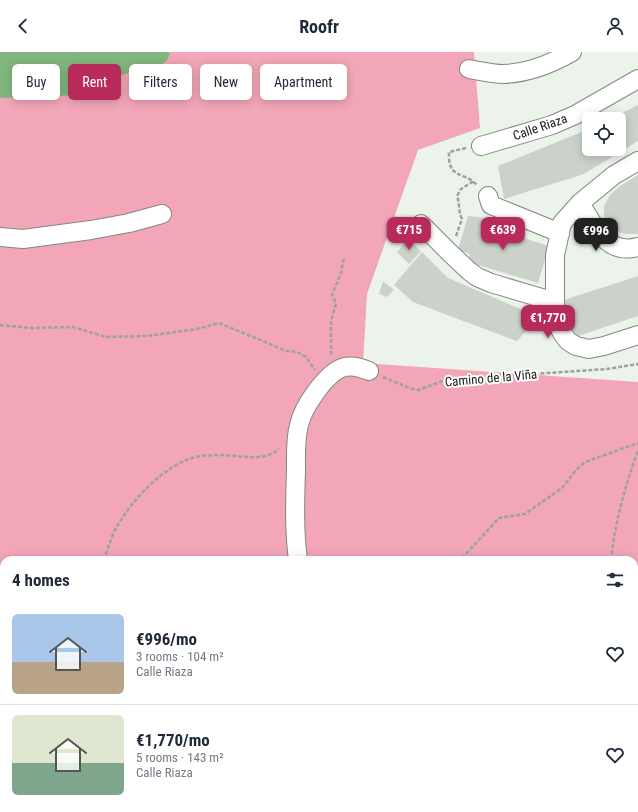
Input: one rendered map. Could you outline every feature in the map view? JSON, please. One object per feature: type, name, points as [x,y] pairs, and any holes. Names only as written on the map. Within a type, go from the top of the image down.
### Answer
[{"type":"street","points":[[469,69],[502,74],[527,71],[555,61],[572,52]]},
{"type":"street","name":"Calle Riaza","points":[[474,147],[552,125],[575,115],[638,79]]},
{"type":"street","points":[[638,160],[614,175],[580,203],[562,223],[555,255],[555,316],[557,324],[568,341],[576,346],[589,349],[604,346],[638,335]]},
{"type":"street","points":[[488,196],[491,205],[560,233]]},
{"type":"street","points":[[580,203],[600,236],[606,241],[614,246],[623,248],[632,249],[638,247]]},
{"type":"street","points":[[0,237],[23,239],[91,230],[129,223],[162,214]]},
{"type":"street","points":[[421,224],[477,277],[491,283],[555,302]]},
{"type":"street","points":[[298,556],[295,523],[297,432],[302,414],[307,405],[336,371],[344,367],[352,366],[370,371]]},
{"type":"path","points":[[474,147],[449,152],[448,161],[455,173],[466,176],[474,181],[488,196]]},
{"type":"path","points":[[450,253],[462,219],[458,210],[459,202],[457,196],[461,189],[474,181]]},
{"type":"path","points":[[328,379],[331,322],[336,303],[332,295],[341,273],[344,257]]},
{"type":"path","points":[[0,325],[31,328],[73,327],[106,337],[148,336],[197,329],[219,324],[263,340],[286,351],[297,352],[306,357],[328,379]]},
{"type":"path","name":"Camino de la Viña","points":[[370,371],[412,389],[419,390],[445,380],[607,369],[638,364]]},
{"type":"path","points":[[106,556],[118,524],[141,494],[170,469],[182,462],[202,456],[221,455],[253,458],[267,456],[278,450],[297,432]]},
{"type":"path","points":[[464,556],[499,518],[525,514],[562,488],[576,470],[585,462],[638,443]]},
{"type":"path","points":[[612,556],[628,477],[638,452]]},
{"type":"shaded area","points":[[0,52],[474,52],[480,128],[418,150],[367,294],[363,363],[638,382],[638,556],[0,556]]},
{"type":"shaded area","points":[[0,52],[117,52],[118,64],[68,64],[68,96],[60,96],[60,64],[12,64],[12,98],[0,98]]},
{"type":"building","points":[[638,105],[638,141],[626,148],[626,112],[624,112]]},
{"type":"building","points":[[582,132],[582,156],[613,156],[584,174],[504,199],[498,166]]},
{"type":"building","points":[[638,175],[638,234],[626,234],[615,231],[608,224],[604,216],[604,206],[610,195],[620,186]]},
{"type":"building","points":[[468,216],[484,218],[482,225],[549,246],[538,283],[468,262],[470,254],[458,250]]},
{"type":"building","points":[[408,239],[421,251],[409,264],[397,252]]},
{"type":"building","points":[[422,252],[448,278],[539,317],[517,341],[413,302],[394,285]]},
{"type":"building","points":[[638,276],[638,316],[572,338],[564,300]]},
{"type":"building","points":[[383,281],[394,290],[387,297],[379,294]]},
{"type":"waterway","points":[[100,64],[118,62],[156,52]]}]
